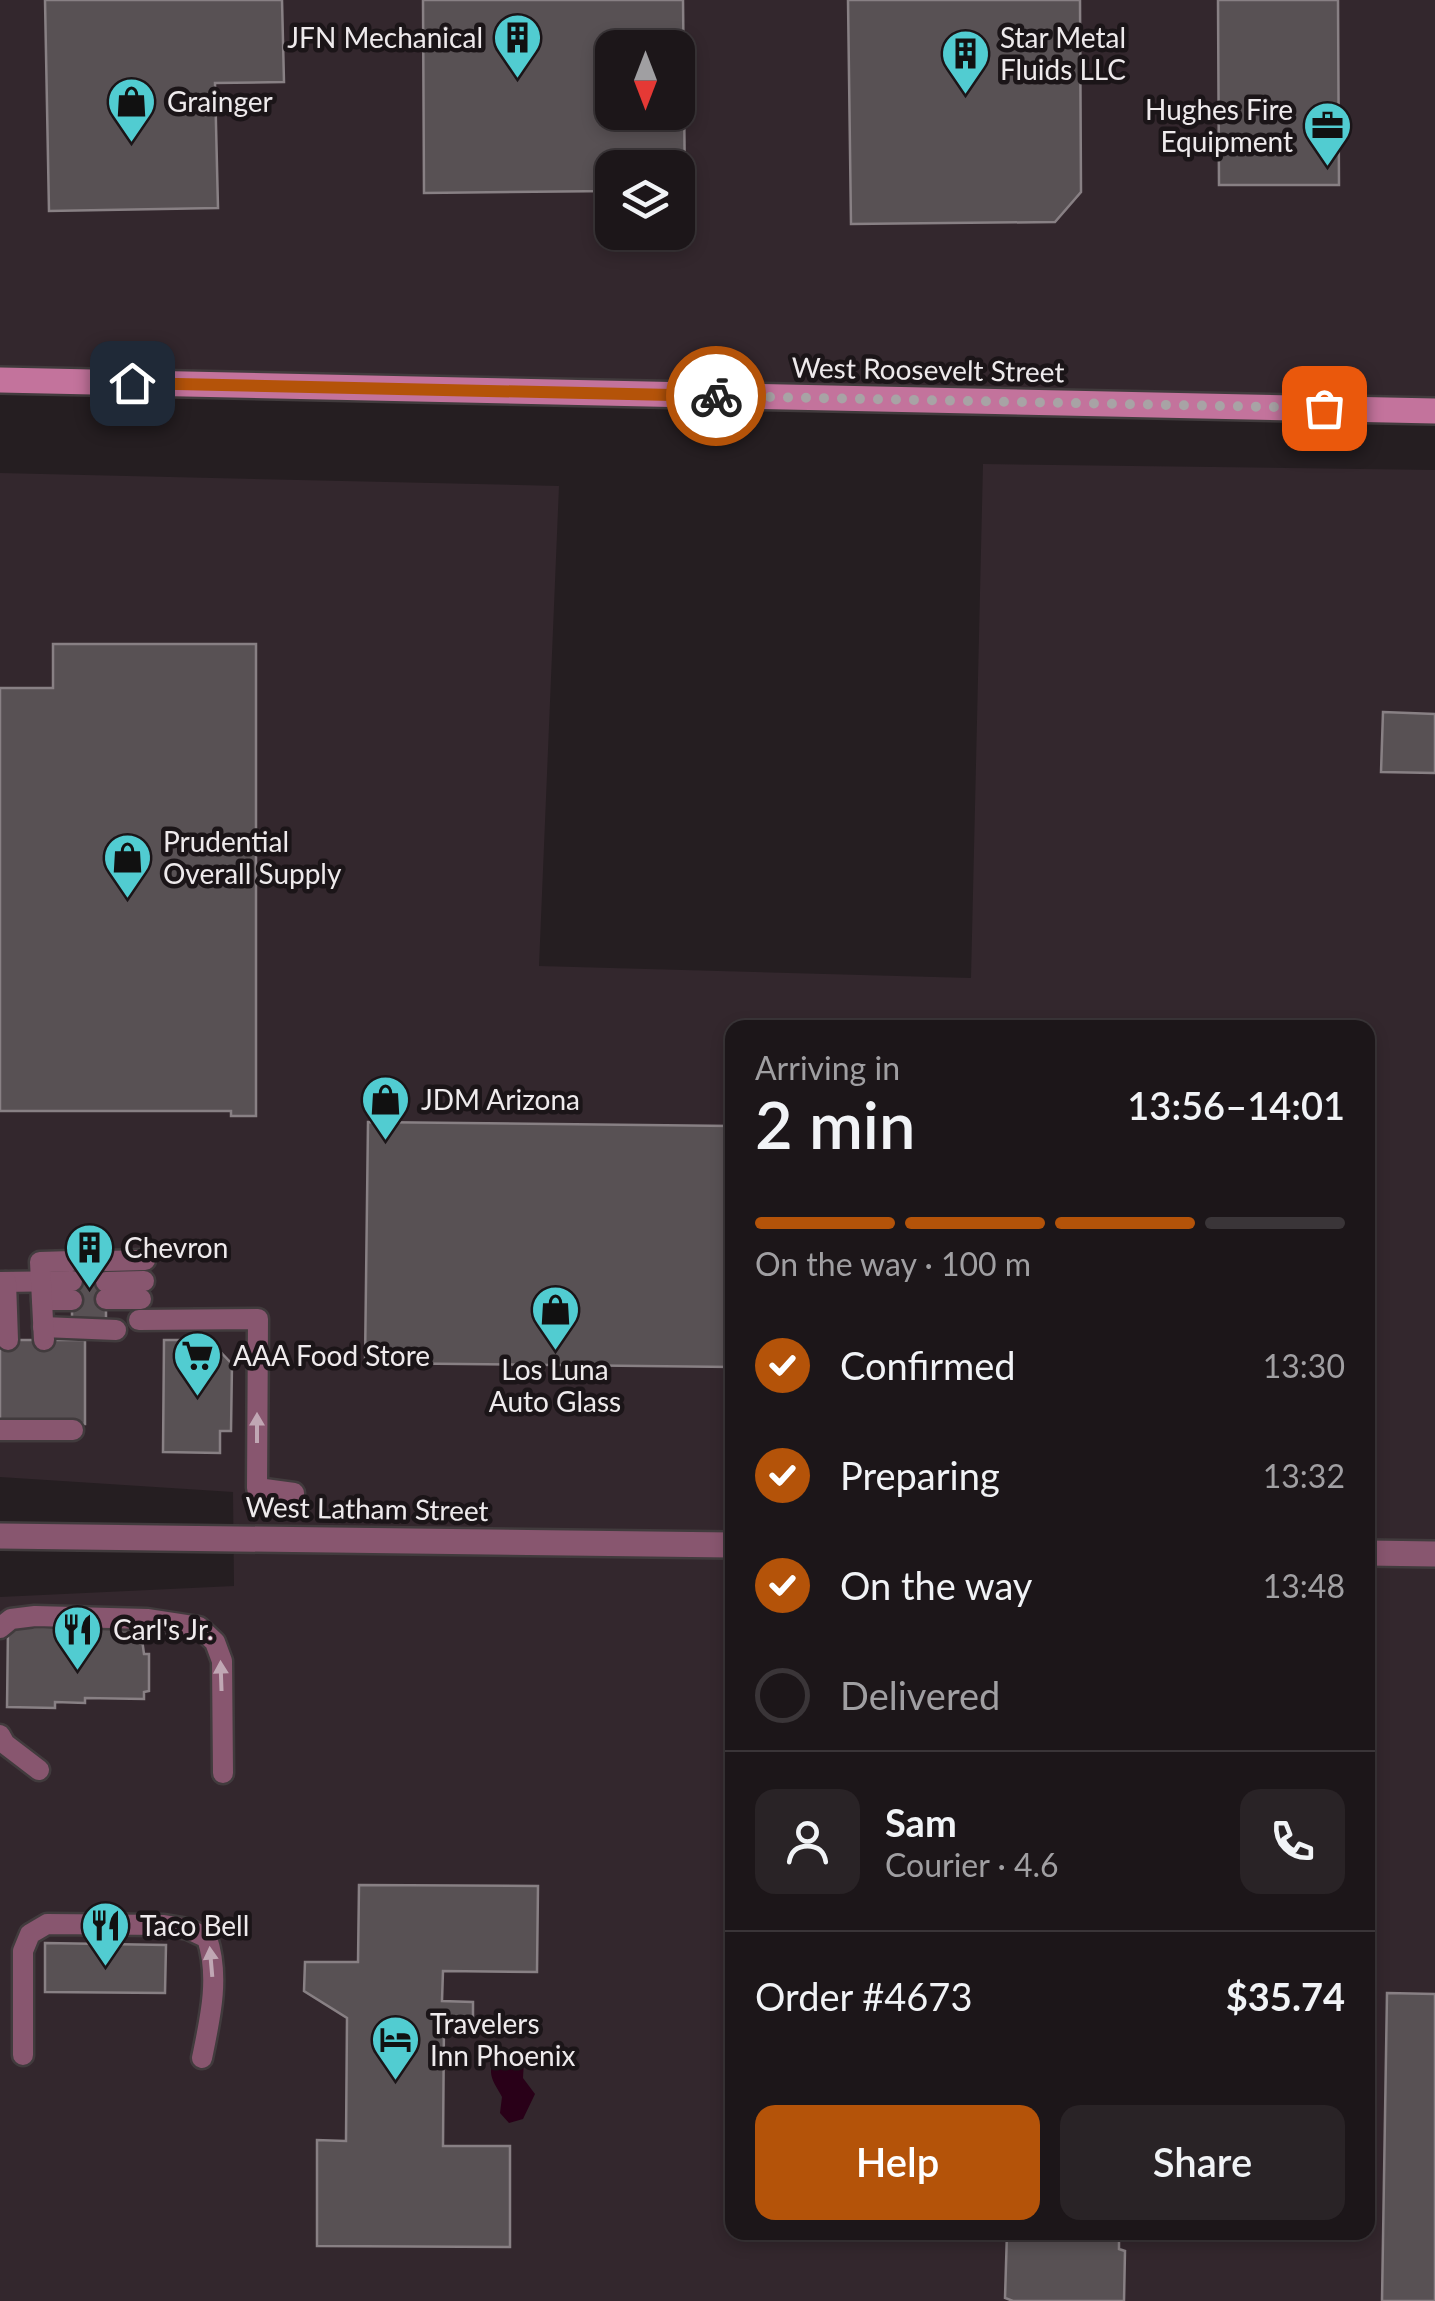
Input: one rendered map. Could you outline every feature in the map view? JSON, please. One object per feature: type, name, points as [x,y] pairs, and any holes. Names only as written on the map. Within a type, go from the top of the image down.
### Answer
[{"type":"street","name":"West Roosevelt Street","points":[[0,380],[1435,411]]},
{"type":"street","name":"West Latham Street","points":[[0,1536],[725,1545]]},
{"type":"street","points":[[1375,1553],[1435,1554]]},
{"type":"lane","points":[[8,1340],[3,1282],[42,1291],[72,1281],[40,1262],[42,1291],[44,1333],[116,1330]]},
{"type":"lane","points":[[106,1280],[258,1319],[256,1488],[294,1493]]},
{"type":"lane","points":[[7,1429],[73,1430]]},
{"type":"lane","points":[[0,1628],[11,1619],[35,1616],[147,1619],[198,1628],[215,1642],[222,1661],[222,1773]]},
{"type":"lane","points":[[0,1735],[40,1770]]},
{"type":"lane","points":[[23,2054],[23,1951],[30,1934],[47,1924],[164,1925],[208,1938],[213,2004],[202,2058]]},
{"type":"shaded area","points":[[0,0],[1435,0],[1435,411],[0,380]]},
{"type":"shaded area","points":[[983,464],[1435,470],[1435,2301],[0,2301],[0,1597],[234,1586],[233,1492],[0,1477],[0,473],[559,486],[539,966],[971,978]]},
{"type":"shaded area","points":[[515,2054],[524,2060],[523,2078],[535,2094],[523,2119],[509,2123],[500,2113],[502,2097],[491,2070],[495,2060]]},
{"type":"building","name":"Grainger","points":[[45,0],[282,0],[284,82],[215,83],[218,208],[49,211]]},
{"type":"building","name":"JFN Mechanical","points":[[423,0],[683,0],[683,30],[595,30],[595,130],[684,130],[685,150],[595,150],[595,191],[424,193]]},
{"type":"building","name":"Star Metal Fluids LLC","points":[[848,0],[1080,0],[1081,192],[1055,222],[851,224]]},
{"type":"building","points":[[1218,0],[1338,0],[1339,185],[1219,185]]},
{"type":"building","name":"Prudential Overall Supply","points":[[53,644],[256,644],[256,1116],[231,1116],[231,1111],[0,1111],[0,688],[53,688]]},
{"type":"building","points":[[1383,712],[1435,714],[1435,773],[1381,772]]},
{"type":"building","points":[[368,1122],[725,1126],[725,1367],[365,1363]]},
{"type":"building","name":"Chevron","points":[[72,1255],[106,1255],[106,1321],[72,1321]]},
{"type":"building","points":[[0,1340],[85,1340],[85,1424],[0,1424]]},
{"type":"building","name":"AAA Food Store","points":[[164,1340],[209,1340],[232,1364],[231,1431],[220,1431],[220,1453],[163,1452]]},
{"type":"building","name":"Carl's Jr.","points":[[64,1624],[140,1625],[144,1654],[149,1654],[149,1691],[144,1692],[144,1699],[85,1698],[85,1703],[55,1702],[55,1708],[7,1707],[8,1627],[64,1628]]},
{"type":"building","name":"Travelers Inn Phoenix","points":[[359,1885],[538,1886],[537,1972],[443,1971],[442,2001],[473,2002],[473,2023],[444,2023],[443,2146],[510,2146],[510,2247],[317,2246],[317,2140],[346,2141],[347,2018],[304,1991],[305,1962],[358,1962]]},
{"type":"building","name":"Taco Bell","points":[[45,1943],[166,1945],[165,1993],[45,1992]]},
{"type":"building","points":[[1387,1993],[1435,1994],[1435,2301],[1382,2301]]},
{"type":"building","points":[[1007,2240],[1119,2240],[1119,2249],[1125,2251],[1124,2301],[1005,2298]]},
{"type":"way so far","points":[[716,396],[1324,408]]},
{"type":"place","name":"JFN Mechanical","points":[[518,80]]},
{"type":"place","name":"Star Metal Fluids LLC","points":[[965,96]]},
{"type":"place","name":"Grainger","points":[[132,144]]},
{"type":"place","name":"Hughes Fire Equipment","points":[[1328,168]]},
{"type":"place","name":"Prudential Overall Supply","points":[[128,900]]},
{"type":"place","name":"JDM Arizona","points":[[386,1142]]},
{"type":"place","name":"Chevron","points":[[89,1290]]},
{"type":"place","name":"Los Luna Auto Glass","points":[[555,1352]]},
{"type":"place","name":"AAA Food Store","points":[[198,1398]]},
{"type":"place","name":"Carl's Jr.","points":[[78,1672]]},
{"type":"place","name":"Taco Bell","points":[[105,1968]]},
{"type":"place","name":"Travelers Inn Phoenix","points":[[395,2082]]},
{"type":"route","points":[[132,383],[716,396]]}]
